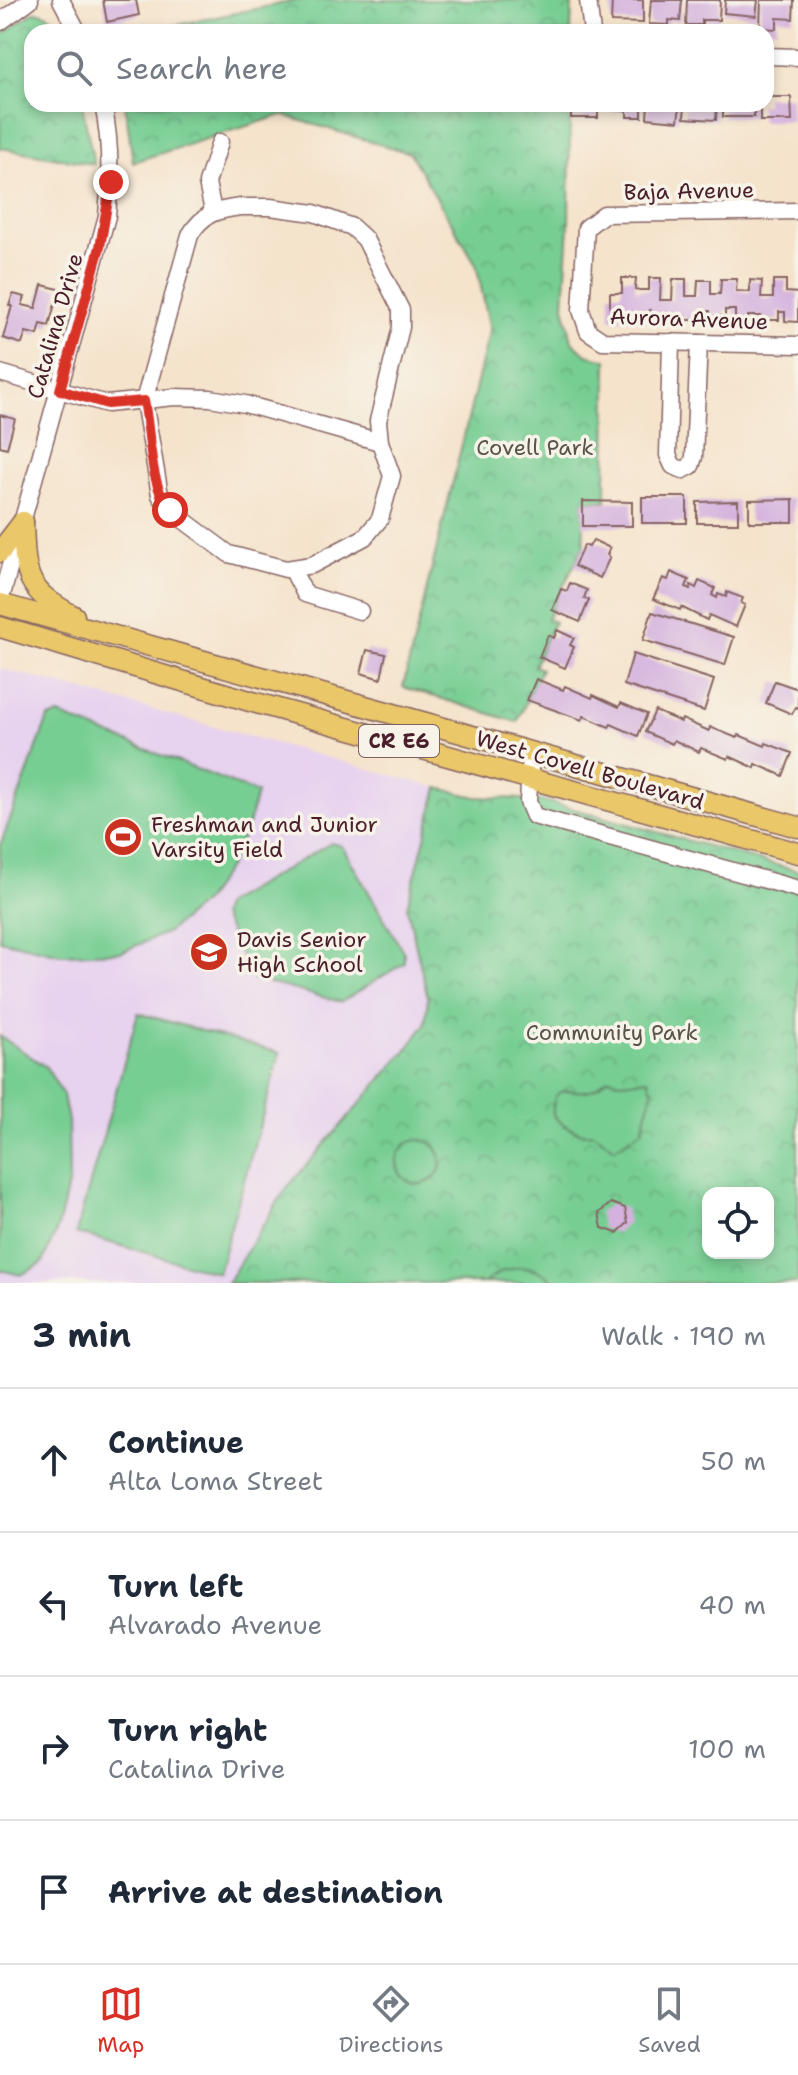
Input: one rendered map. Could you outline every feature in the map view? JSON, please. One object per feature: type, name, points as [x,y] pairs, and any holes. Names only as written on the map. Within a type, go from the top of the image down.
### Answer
[{"type":"main road","points":[[0,552],[23,522]]},
{"type":"main road","points":[[23,522],[25,564],[34,588],[59,608],[110,634]]},
{"type":"main road","name":"West Covell Boulevard","points":[[0,603],[798,827]]},
{"type":"main road","name":"West Covell Boulevard","points":[[0,627],[253,702],[798,853]]},
{"type":"street","points":[[0,22],[30,0]]},
{"type":"street","points":[[61,0],[74,24]]},
{"type":"street","points":[[588,0],[591,24]]},
{"type":"street","points":[[774,56],[798,57]]},
{"type":"street","name":"Catalina Drive","points":[[0,603],[107,216],[111,182],[105,112]]},
{"type":"street","points":[[213,211],[207,183],[220,142]]},
{"type":"street","points":[[270,207],[314,213],[352,227],[365,239],[402,317],[378,421],[380,442],[392,476],[380,519],[365,537],[312,565],[292,569],[221,550],[170,510],[160,495],[144,401],[190,235],[198,221],[213,211],[270,207]]},
{"type":"street","name":"Baja Avenue","points":[[586,228],[604,214],[798,211]]},
{"type":"street","name":"Aurora Avenue","points":[[586,228],[581,310],[588,331],[603,341],[798,345]]},
{"type":"street","points":[[671,342],[668,455],[673,466],[683,470],[691,466],[694,457],[699,343]]},
{"type":"street","points":[[0,373],[107,404],[174,397],[210,398],[245,404],[380,442]]},
{"type":"street","points":[[292,569],[305,594],[360,611]]},
{"type":"street","points":[[531,753],[528,802],[534,816],[798,889]]},
{"type":"shaded area","name":"Davis Senior High School","points":[[0,668],[438,788],[407,907],[428,998],[425,1024],[410,1046],[285,1190],[227,1283],[0,1283]]},
{"type":"green space","points":[[299,0],[572,0],[571,24],[182,24]]},
{"type":"green space","points":[[34,12],[44,13],[55,23],[24,24],[24,112],[84,112],[94,164],[0,148],[0,36]]},
{"type":"green space","name":"Covell Park","points":[[126,112],[570,112],[569,225],[564,306],[572,341],[587,355],[607,360],[606,501],[583,501],[584,545],[547,619],[554,622],[534,666],[541,669],[517,722],[403,687],[490,329],[476,264],[410,153],[282,115],[133,162]]},
{"type":"green space","name":"Freshman and Junior Varsity Field","points":[[59,715],[257,793],[247,828],[229,866],[204,902],[168,932],[121,952],[61,954],[0,940],[0,846],[48,718]]},
{"type":"green space","name":"Community Park","points":[[438,788],[476,797],[541,800],[798,871],[798,1283],[227,1283],[285,1190],[410,1046],[425,1024],[428,998],[407,907]]},
{"type":"green space","points":[[331,843],[342,846],[404,953],[404,963],[341,1002],[253,979],[221,915],[225,904]]},
{"type":"green space","points":[[138,1013],[280,1053],[218,1273],[76,1233]]},
{"type":"green space","points":[[0,1036],[46,1067],[63,1095],[68,1121],[69,1181],[59,1224],[42,1264],[21,1275],[0,1270]]},
{"type":"green space","points":[[609,1078],[621,1082],[648,1079],[653,1091],[642,1130],[615,1148],[593,1133],[572,1129],[553,1115],[553,1103],[561,1092],[587,1091]]},
{"type":"green space","points":[[419,1140],[435,1146],[441,1162],[435,1178],[419,1184],[403,1178],[397,1162],[403,1146]]},
{"type":"green space","points":[[521,1267],[539,1271],[558,1283],[484,1283],[502,1271]]},
{"type":"building","points":[[103,0],[136,0],[139,15],[107,22]]},
{"type":"building","points":[[612,0],[643,0],[643,23],[611,22]]},
{"type":"building","points":[[651,0],[682,0],[680,21],[649,24]]},
{"type":"building","points":[[687,0],[720,0],[719,20],[686,24]]},
{"type":"building","points":[[725,0],[758,0],[756,16],[724,13]]},
{"type":"building","points":[[761,0],[794,0],[793,19],[777,18],[777,29],[774,29],[774,24],[760,24]]},
{"type":"building","points":[[774,97],[791,97],[792,121],[760,121],[760,112],[774,112]]},
{"type":"building","points":[[571,112],[598,112],[598,118],[571,118]]},
{"type":"building","points":[[627,112],[642,112],[642,117],[627,117]]},
{"type":"building","points":[[647,112],[679,112],[678,121],[647,118]]},
{"type":"building","points":[[684,112],[716,112],[716,120],[684,118]]},
{"type":"building","points":[[723,112],[754,112],[754,117],[723,117]]},
{"type":"building","points":[[622,278],[636,278],[635,290],[649,290],[649,278],[661,278],[660,300],[672,300],[673,279],[686,279],[686,296],[697,296],[698,280],[711,280],[711,294],[720,294],[721,279],[737,279],[736,291],[750,292],[750,280],[762,281],[761,298],[773,298],[773,280],[786,280],[786,292],[798,293],[798,322],[785,321],[785,312],[779,312],[779,320],[748,316],[748,321],[735,320],[735,310],[725,310],[725,316],[710,316],[710,311],[704,311],[703,320],[685,320],[685,316],[660,318],[660,314],[650,314],[650,309],[647,320],[610,318],[610,293],[622,293]]},
{"type":"building","points":[[42,285],[59,289],[49,326],[41,324],[38,335],[26,332],[22,344],[3,338],[13,294],[25,297],[22,305],[36,308]]},
{"type":"building","points":[[0,415],[15,419],[7,448],[0,446]]},
{"type":"building","points":[[642,497],[687,497],[687,523],[642,523]]},
{"type":"building","points":[[793,499],[793,522],[749,522],[749,500]]},
{"type":"building","points":[[583,501],[632,502],[632,526],[583,526]]},
{"type":"building","points":[[738,501],[738,523],[697,523],[697,502]]},
{"type":"building","points":[[593,540],[610,548],[607,555],[610,557],[600,578],[574,566],[584,545],[589,547]]},
{"type":"building","points":[[671,572],[689,580],[686,587],[690,589],[691,585],[696,588],[699,581],[715,588],[712,595],[717,598],[718,594],[726,597],[727,592],[743,598],[741,603],[745,605],[736,627],[709,615],[707,620],[681,607],[680,610],[653,599],[663,578],[668,580]]},
{"type":"building","points":[[570,583],[587,590],[584,598],[589,600],[580,622],[552,610],[561,589],[567,591]]},
{"type":"building","points":[[652,612],[734,637],[725,665],[643,640]]},
{"type":"building","points":[[557,630],[574,638],[570,645],[574,647],[565,668],[539,657],[548,635],[554,638]]},
{"type":"building","points":[[367,650],[386,654],[381,679],[361,673]]},
{"type":"building","points":[[633,654],[714,680],[704,711],[624,685]]},
{"type":"building","points":[[536,679],[563,690],[565,686],[592,698],[593,695],[619,707],[621,703],[647,714],[638,736],[611,724],[609,727],[584,716],[582,720],[527,700]]},
{"type":"building","points":[[775,681],[798,689],[798,708],[792,714],[766,703]]},
{"type":"building","points":[[655,711],[709,731],[710,727],[792,753],[783,776],[756,764],[755,768],[701,748],[699,752],[674,740],[672,744],[645,732]]},
{"type":"building","points":[[611,1203],[625,1208],[628,1223],[617,1233],[602,1228],[599,1213]]},
{"type":"place","name":"Freshman and Junior Varsity Field","points":[[123,837]]},
{"type":"place","name":"Davis Senior High School","points":[[209,952]]},
{"type":"route","points":[[111,182],[100,247],[60,390],[107,404],[144,401],[156,480],[160,495],[170,510]]}]
